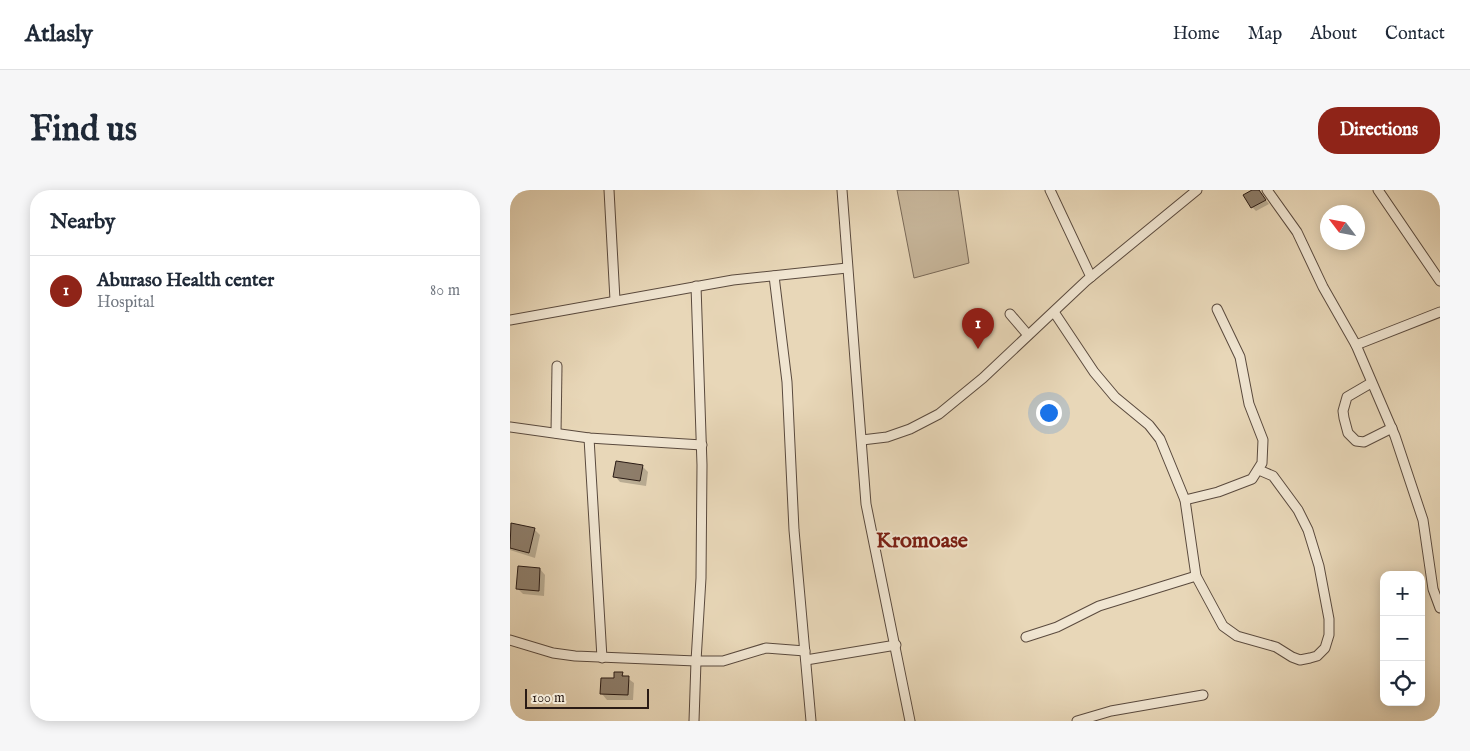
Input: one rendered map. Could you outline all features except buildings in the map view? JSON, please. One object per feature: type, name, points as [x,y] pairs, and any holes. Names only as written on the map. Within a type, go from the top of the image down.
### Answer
[{"type":"street","points":[[609,190],[615,300]]},
{"type":"street","points":[[842,190],[866,504],[910,721]]},
{"type":"street","points":[[1050,190],[1091,278]]},
{"type":"street","points":[[862,440],[887,437],[910,429],[939,414],[983,378],[1091,278],[1197,190]]},
{"type":"street","points":[[1266,190],[1298,232],[1323,287],[1356,345],[1392,428],[1423,520],[1433,589],[1440,608]]},
{"type":"street","points":[[1378,190],[1440,281]]},
{"type":"street","points":[[510,320],[696,286],[847,268]]},
{"type":"street","points":[[774,276],[787,382],[794,530],[806,655],[810,721]]},
{"type":"street","points":[[694,721],[701,578],[702,445],[696,286]]},
{"type":"street","points":[[1185,500],[1252,479],[1260,470],[1264,453],[1263,440],[1249,404],[1240,357],[1217,309]]},
{"type":"street","points":[[1054,312],[1094,372],[1115,397],[1149,425],[1160,439],[1185,500],[1196,576],[1223,626],[1228,631],[1248,640],[1276,647],[1300,660],[1317,656],[1325,648],[1329,636],[1320,566],[1308,530],[1298,510],[1273,476],[1260,470]]},
{"type":"street","points":[[1356,345],[1440,312]]},
{"type":"street","points":[[1010,314],[1028,335]]},
{"type":"street","points":[[556,434],[557,366]]},
{"type":"street","points":[[1372,383],[1347,397],[1343,411],[1348,433],[1356,441],[1364,442],[1392,428]]},
{"type":"street","points":[[510,427],[588,438],[702,445]]},
{"type":"street","points":[[588,438],[602,658]]},
{"type":"street","points":[[1026,637],[1058,627],[1099,606],[1196,576]]},
{"type":"street","points":[[510,640],[552,653],[602,658],[696,661],[723,661],[766,648],[806,655],[896,645]]},
{"type":"street","points":[[1077,721],[1111,711],[1203,695]]},
{"type":"shaded area","points":[[897,190],[958,190],[969,263],[914,278]]},
{"type":"place","name":"Aburaso Health center","points":[[978,349]]},
{"type":"district","name":"Kromoase","points":[[922,541]]}]
